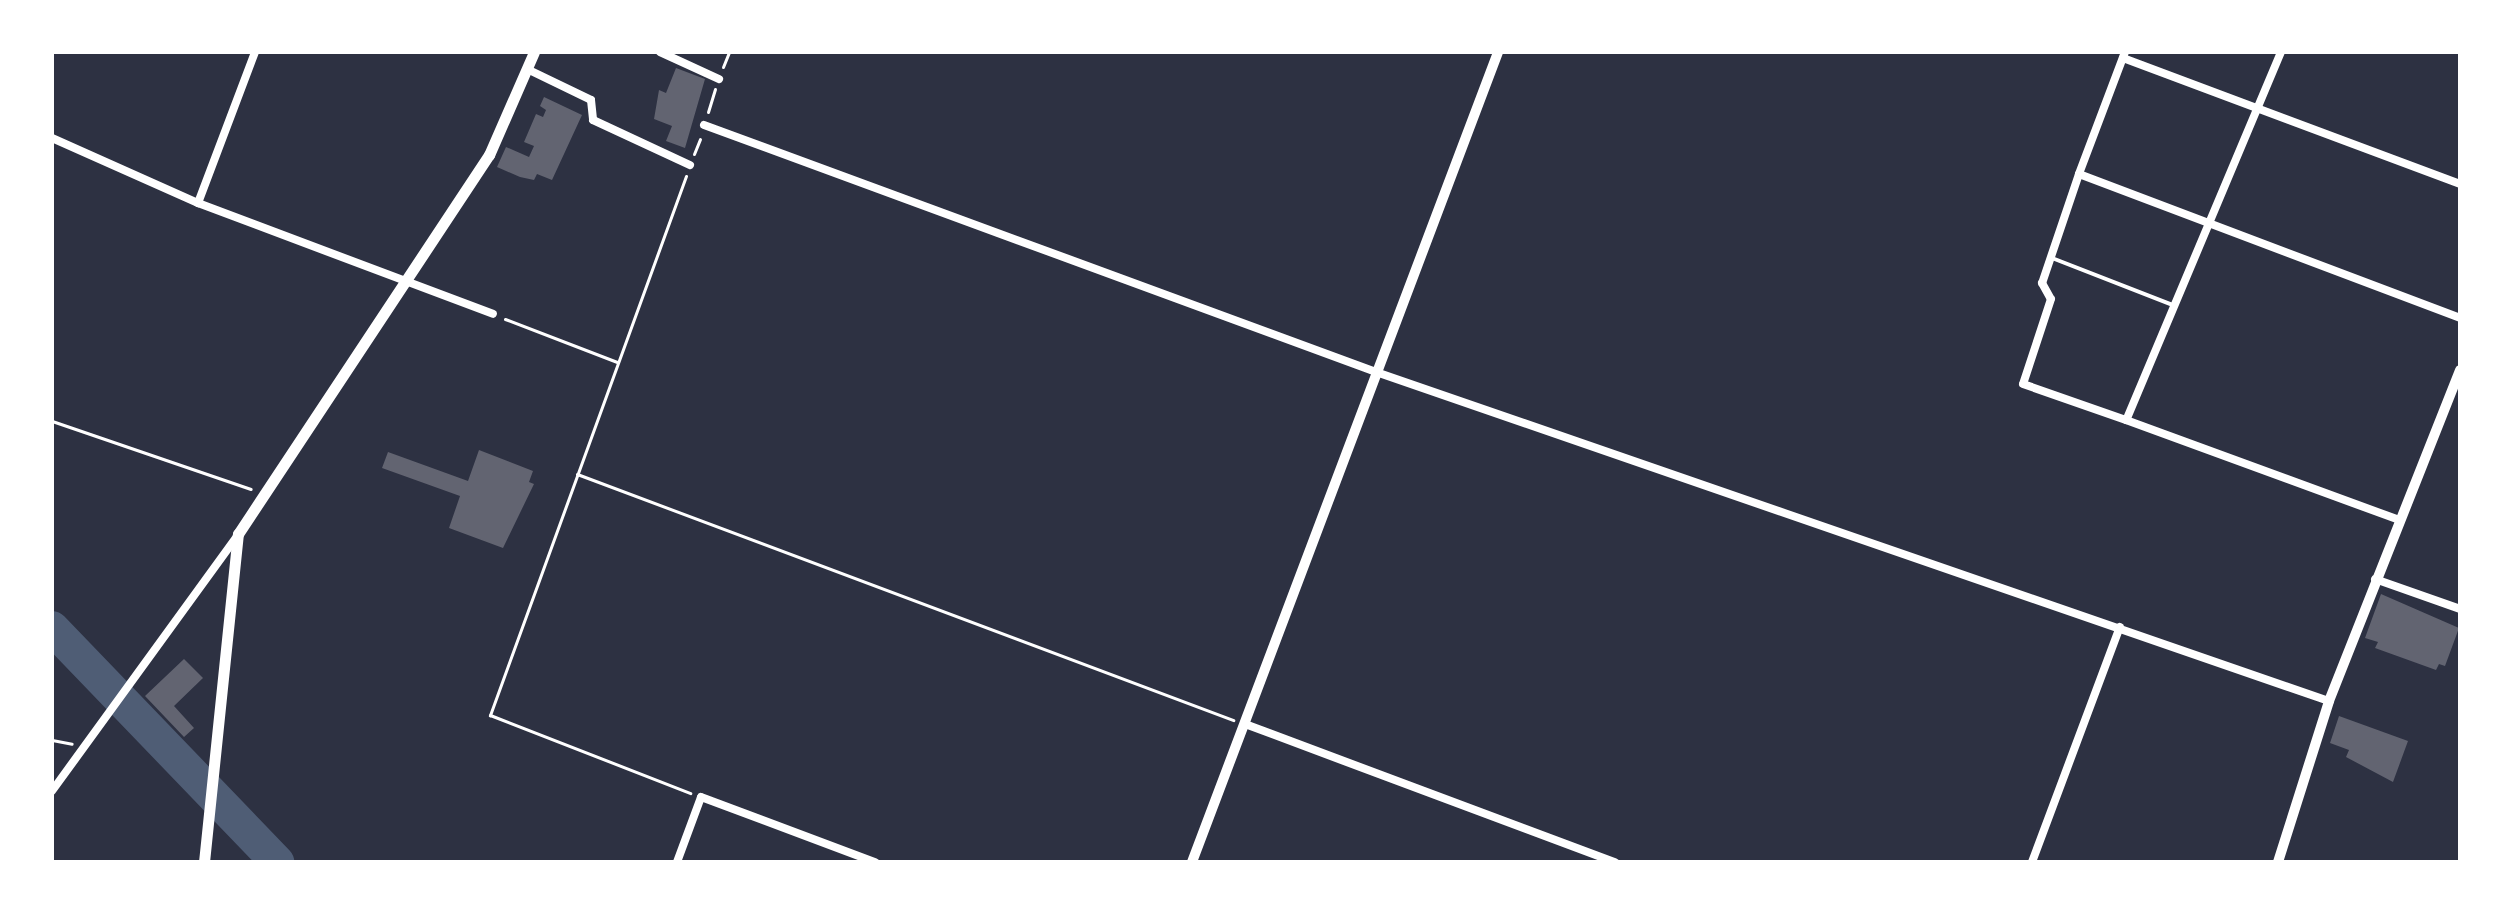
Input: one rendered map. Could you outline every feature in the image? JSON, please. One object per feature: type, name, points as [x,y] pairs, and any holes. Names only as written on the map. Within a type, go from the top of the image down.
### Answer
[{"type":"main road","points":[[204,862],[238,534],[262,493],[489,155],[534,52]]},
{"type":"street","points":[[198,203],[255,52]]},
{"type":"street","points":[[660,52],[719,79]]},
{"type":"street","points":[[1192,862],[1498,52]]},
{"type":"street","points":[[2126,420],[2212,224],[2281,52]]},
{"type":"street","points":[[2397,519],[2023,384],[2051,299],[2042,283],[2049,257],[2124,55],[2460,184]]},
{"type":"street","points":[[527,69],[591,100],[593,120],[690,165]]},
{"type":"street","points":[[704,125],[1376,372],[2329,701]]},
{"type":"street","points":[[52,138],[198,203],[403,283],[493,314]]},
{"type":"street","points":[[2079,174],[2460,318]]},
{"type":"street","points":[[2278,862],[2329,701],[2397,519],[2460,370]]},
{"type":"street","points":[[52,791],[238,534]]},
{"type":"street","points":[[2375,579],[2460,609]]},
{"type":"street","points":[[2032,862],[2120,627]]},
{"type":"street","points":[[1245,724],[1615,862]]},
{"type":"street","points":[[677,862],[701,797],[875,862]]},
{"type":"lane","points":[[2049,257],[2177,307]]},
{"type":"path","points":[[701,797],[490,715],[719,79]]},
{"type":"path","points":[[493,314],[617,362]]},
{"type":"path","points":[[52,421],[262,493]]},
{"type":"path","points":[[577,474],[1245,724]]},
{"type":"path","points":[[52,740],[82,747]]},
{"type":"building","points":[[676,68],[705,79],[685,148],[666,141],[672,126],[654,119],[659,90],[666,93]]},
{"type":"building","points":[[544,97],[582,115],[552,180],[537,174],[534,180],[520,177],[497,167],[506,147],[529,157],[534,146],[524,142],[536,114],[543,117],[546,110],[540,106]]},
{"type":"building","points":[[479,450],[533,471],[529,482],[534,484],[503,548],[449,528],[460,496],[382,468],[388,452],[468,481]]},
{"type":"building","points":[[2381,594],[2459,628],[2445,666],[2439,664],[2436,670],[2375,648],[2378,642],[2365,638]]},
{"type":"building","points":[[184,659],[203,678],[174,706],[194,728],[184,737],[145,696]]},
{"type":"building","points":[[2339,716],[2408,741],[2393,782],[2346,757],[2349,750],[2330,743]]},
{"type":"waterway","points":[[52,628],[277,862]]}]
